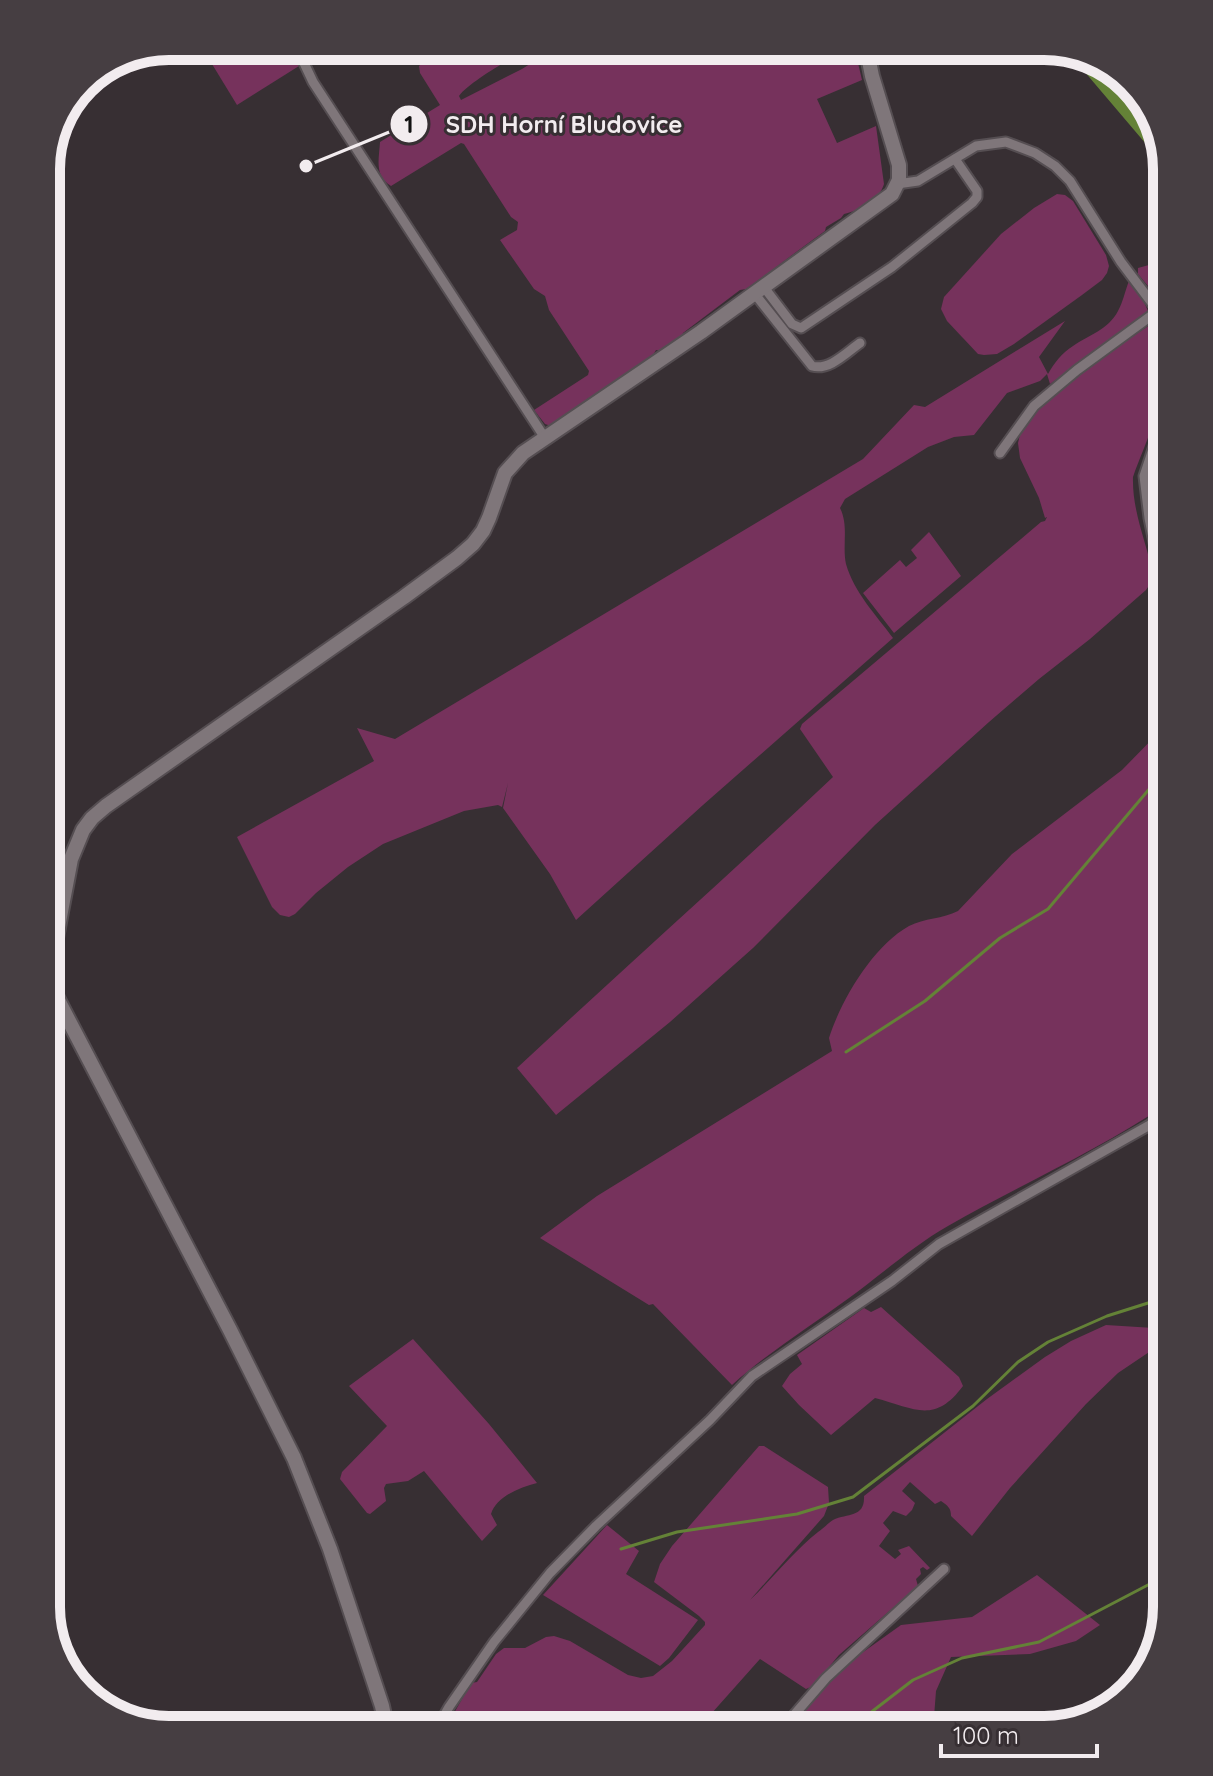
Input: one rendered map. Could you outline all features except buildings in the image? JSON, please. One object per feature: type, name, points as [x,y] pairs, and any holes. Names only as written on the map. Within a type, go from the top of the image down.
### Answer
[{"type":"street","points":[[303,60],[313,82],[545,438]]},
{"type":"street","points":[[60,910],[71,859],[79,836],[92,818],[457,558],[473,544],[486,524],[507,468],[523,453],[636,378],[888,198],[897,184],[900,171],[869,60]]},
{"type":"street","points":[[897,184],[918,181],[976,146],[1006,142],[1035,153],[1070,181],[1121,262],[1153,302]]},
{"type":"street","points":[[759,289],[792,324],[801,328],[892,267],[972,203],[977,191],[955,159]]},
{"type":"street","points":[[759,289],[812,366],[826,366],[860,343]]},
{"type":"street","points":[[1000,453],[1034,406],[1153,314]]},
{"type":"street","points":[[1153,449],[1144,476],[1153,538]]},
{"type":"street","points":[[60,1005],[230,1330],[299,1470],[330,1549],[384,1716]]},
{"type":"street","points":[[444,1716],[494,1642],[550,1573],[752,1376],[892,1281],[939,1244],[1153,1122]]},
{"type":"street","points":[[793,1716],[826,1678],[944,1569]]},
{"type":"shaded area","points":[[210,60],[297,60],[299,66],[237,105]]},
{"type":"shaded area","points":[[426,60],[509,60],[473,83],[459,96],[461,100],[536,60],[857,60],[862,80],[817,99],[837,143],[876,126],[884,184],[868,204],[844,214],[683,333],[682,337],[662,351],[656,350],[652,357],[551,426],[545,424],[534,410],[588,375],[589,371],[549,310],[545,296],[534,289],[500,240],[517,230],[518,222],[511,217],[464,144],[391,186],[380,172],[380,142],[440,105],[420,73],[419,66]]},
{"type":"shaded area","points":[[1057,194],[1073,201],[1106,255],[1107,273],[1102,280],[1014,344],[997,354],[978,354],[947,321],[941,309],[944,297],[1001,234]]},
{"type":"shaded area","points":[[1153,264],[1153,292],[1138,274],[1138,268]]},
{"type":"shaded area","points":[[1129,281],[1143,300],[1147,313],[1050,384],[1047,374],[1040,381],[1007,393],[974,435],[954,437],[928,447],[845,499],[840,508],[844,522],[846,564],[860,594],[893,638],[576,920],[550,874],[503,808],[508,783],[502,807],[498,805],[464,811],[383,844],[348,867],[289,917],[280,915],[272,907],[237,837],[374,761],[357,728],[395,739],[863,459],[914,405],[925,407],[1065,321],[1039,357],[1048,374],[1065,352],[1104,328],[1114,318]]},
{"type":"shaded area","points":[[1153,323],[1153,424],[1133,477],[1137,514],[1153,574],[1146,590],[989,722],[875,825],[753,948],[670,1022],[556,1115],[517,1068],[833,777],[800,729],[802,724],[1045,521],[1047,517],[1020,458],[1018,443],[1021,430],[1040,405]]},
{"type":"shaded area","points":[[929,532],[961,576],[894,633],[863,593],[900,560],[906,567],[917,558],[911,550]]},
{"type":"shaded area","points":[[1153,738],[1153,1113],[935,1234],[732,1385],[653,1304],[649,1305],[540,1238],[597,1196],[832,1051],[829,1038],[834,1023],[860,975],[883,947],[909,926],[958,911],[1012,854],[1122,770]]},
{"type":"shaded area","points":[[881,1307],[959,1377],[963,1386],[942,1406],[933,1410],[912,1409],[875,1398],[831,1435],[782,1386],[802,1364],[797,1355],[864,1308],[871,1312]]},
{"type":"shaded area","points":[[1106,1325],[1153,1328],[1153,1349],[1118,1373],[1086,1404],[1010,1488],[972,1536],[951,1516],[946,1504],[941,1501],[935,1504],[910,1482],[902,1491],[915,1503],[912,1510],[906,1516],[893,1511],[883,1523],[890,1531],[879,1546],[895,1559],[901,1554],[898,1550],[909,1546],[930,1568],[920,1569],[921,1574],[916,1579],[918,1586],[839,1655],[813,1686],[806,1689],[760,1659],[711,1714],[704,1716],[452,1716],[471,1683],[477,1682],[496,1654],[504,1648],[525,1648],[546,1637],[570,1641],[628,1675],[641,1678],[653,1676],[672,1661],[705,1622],[654,1582],[660,1564],[759,1446],[764,1446],[828,1487],[829,1503],[824,1516],[750,1600],[833,1520],[859,1511],[864,1496],[987,1399],[1071,1341]]},
{"type":"shaded area","points":[[413,1339],[537,1483],[516,1490],[498,1503],[491,1514],[497,1525],[482,1541],[424,1471],[408,1481],[386,1484],[386,1501],[370,1514],[340,1479],[342,1472],[387,1426],[349,1386]]},
{"type":"shaded area","points":[[607,1525],[639,1551],[626,1574],[698,1620],[660,1666],[543,1595]]},
{"type":"shaded area","points":[[1037,1575],[1100,1625],[1076,1641],[1030,1654],[951,1657],[936,1691],[934,1716],[799,1716],[845,1665],[901,1625],[972,1617]]},
{"type":"waterway","points":[[1101,77],[1146,130]]},
{"type":"waterway","points":[[846,1052],[925,1001],[1000,938],[1048,909],[1153,785]]},
{"type":"waterway","points":[[621,1549],[677,1532],[797,1514],[853,1497],[973,1406],[1018,1362],[1048,1342],[1107,1316],[1153,1301]]},
{"type":"waterway","points":[[866,1716],[913,1680],[962,1658],[1039,1642],[1153,1582]]},
{"type":"place","name":"SDH Horní Bludovice","points":[[306,166]]}]
